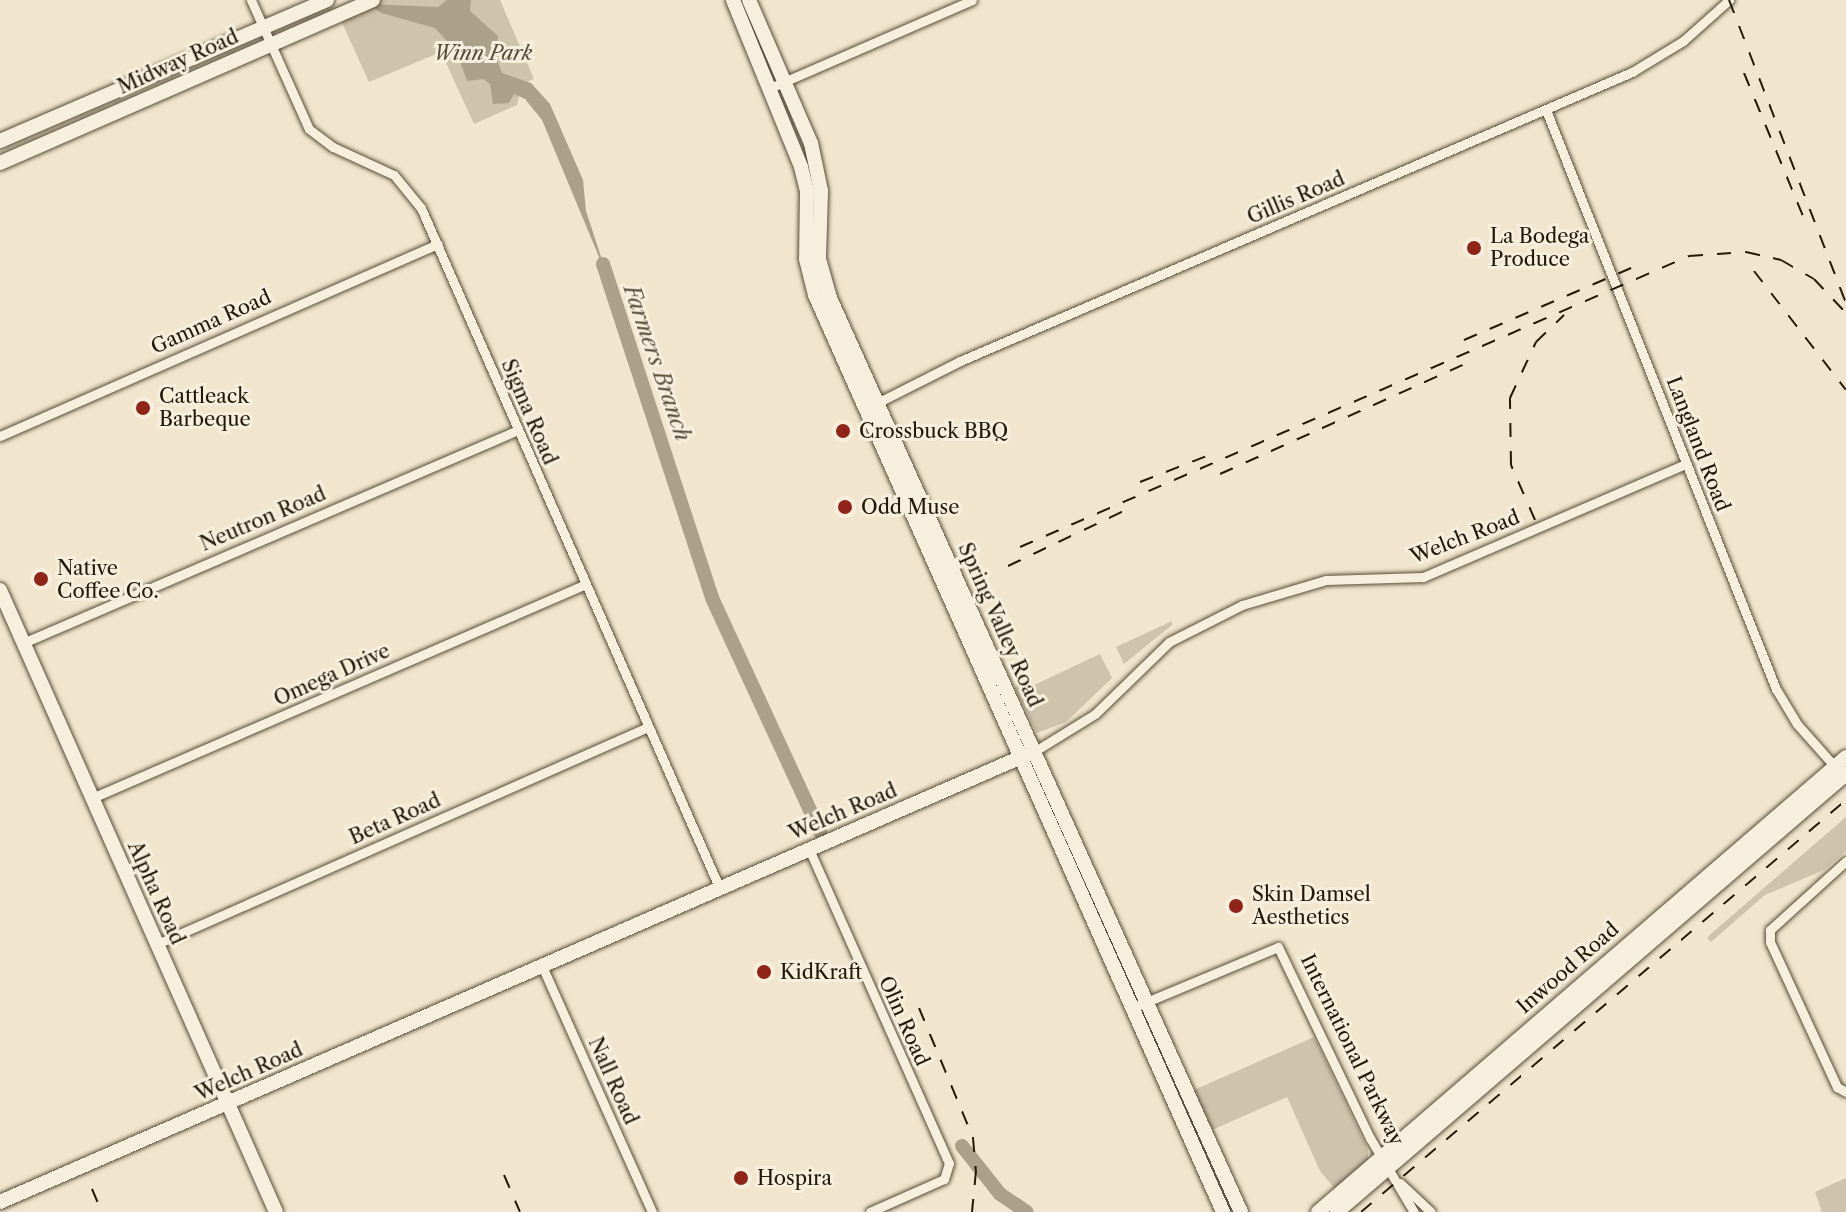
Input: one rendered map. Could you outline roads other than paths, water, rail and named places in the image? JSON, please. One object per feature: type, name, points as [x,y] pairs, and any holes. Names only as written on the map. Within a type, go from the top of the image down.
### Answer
[{"type":"main road","name":"Midway Road","points":[[0,141],[327,0]]},
{"type":"main road","name":"Midway Road","points":[[0,163],[373,0]]},
{"type":"main road","name":"Spring Valley Road","points":[[733,0],[811,143],[819,178],[821,271],[1035,751],[1139,1005],[1174,1104],[1223,1212]]},
{"type":"main road","name":"Spring Valley Road","points":[[749,0],[778,85],[806,184],[810,281],[1020,758],[1139,1005],[1189,1097],[1241,1212]]},
{"type":"main road","points":[[24,130],[32,149]]},
{"type":"main road","points":[[920,535],[935,529]]},
{"type":"main road","name":"Alpha Road","points":[[0,590],[276,1212]]},
{"type":"main road","name":"Welch Road","points":[[0,1202],[1035,751]]},
{"type":"main road","name":"Inwood Road","points":[[1318,1212],[1385,1161],[1843,768]]},
{"type":"main road","points":[[1174,1104],[1189,1097]]},
{"type":"main road","name":"Inwood Road","points":[[1337,1212],[1385,1161]]},
{"type":"street","name":"Sigma Road","points":[[251,0],[309,129],[402,182],[421,208],[719,887]]},
{"type":"street","points":[[778,85],[972,0]]},
{"type":"street","name":"Gillis Road","points":[[864,409],[960,361],[1546,110],[1648,63],[1729,0]]},
{"type":"street","name":"Langland Road","points":[[1546,110],[1619,285],[1776,689],[1797,724],[1843,768]]},
{"type":"street","name":"Gamma Road","points":[[0,436],[438,244]]},
{"type":"street","name":"Neutron Road","points":[[23,643],[518,430]]},
{"type":"street","name":"Welch Road","points":[[1035,751],[1095,714],[1169,642],[1242,605],[1326,580],[1423,577],[1686,464]]},
{"type":"street","name":"Omega Drive","points":[[92,798],[586,584]]},
{"type":"street","name":"Beta Road","points":[[157,944],[648,727]]},
{"type":"street","name":"Olin Road","points":[[809,849],[949,1163],[944,1179],[870,1212]]},
{"type":"street","points":[[1846,861],[1770,930],[1770,942],[1837,1087],[1846,1092]]},
{"type":"street","name":"International Parkway","points":[[1139,1005],[1278,947],[1288,958],[1385,1161],[1414,1212]]},
{"type":"street","name":"Nall Road","points":[[542,966],[652,1212]]},
{"type":"street","name":"International Parkway","points":[[1400,1183],[1431,1212]]},
{"type":"waterway","name":"Farmers Branch","points":[[603,264],[712,598],[820,832]]},
{"type":"waterway","name":"Farmers Branch","points":[[962,1146],[1000,1194],[1027,1212]]},
{"type":"railway","points":[[1729,0],[1846,303]]},
{"type":"railway","points":[[1744,73],[1805,221]]},
{"type":"railway","points":[[1020,547],[1689,256],[1746,252],[1781,260],[1814,279],[1846,313]]},
{"type":"railway","points":[[1464,340],[1636,266]]},
{"type":"railway","points":[[1754,271],[1846,390]]},
{"type":"railway","points":[[1535,520],[1511,465],[1510,398],[1536,342],[1564,315]]},
{"type":"railway","points":[[1220,474],[1472,361]]},
{"type":"railway","points":[[1140,482],[1217,452]]},
{"type":"railway","points":[[1008,566],[1128,509]]},
{"type":"railway","points":[[1361,1212],[1846,800]]},
{"type":"railway","points":[[919,1008],[973,1138],[976,1171],[972,1212]]},
{"type":"railway","points":[[504,1175],[520,1212]]},
{"type":"railway","points":[[92,1189],[102,1212]]},
{"type":"place","name":"La Bodega Produce","points":[[1474,248]]},
{"type":"place","name":"Cattleack Barbeque","points":[[143,408]]},
{"type":"place","name":"Crossbuck BBQ","points":[[843,431]]},
{"type":"place","name":"Odd Muse","points":[[845,507]]},
{"type":"place","name":"Native Coffee Co.","points":[[41,579]]},
{"type":"place","name":"Skin Damsel Aesthetics","points":[[1236,906]]},
{"type":"place","name":"KidKraft","points":[[764,972]]},
{"type":"place","name":"Hospira","points":[[741,1178]]},
{"type":"park label","name":"Winn Park","points":[[483,53]]}]
